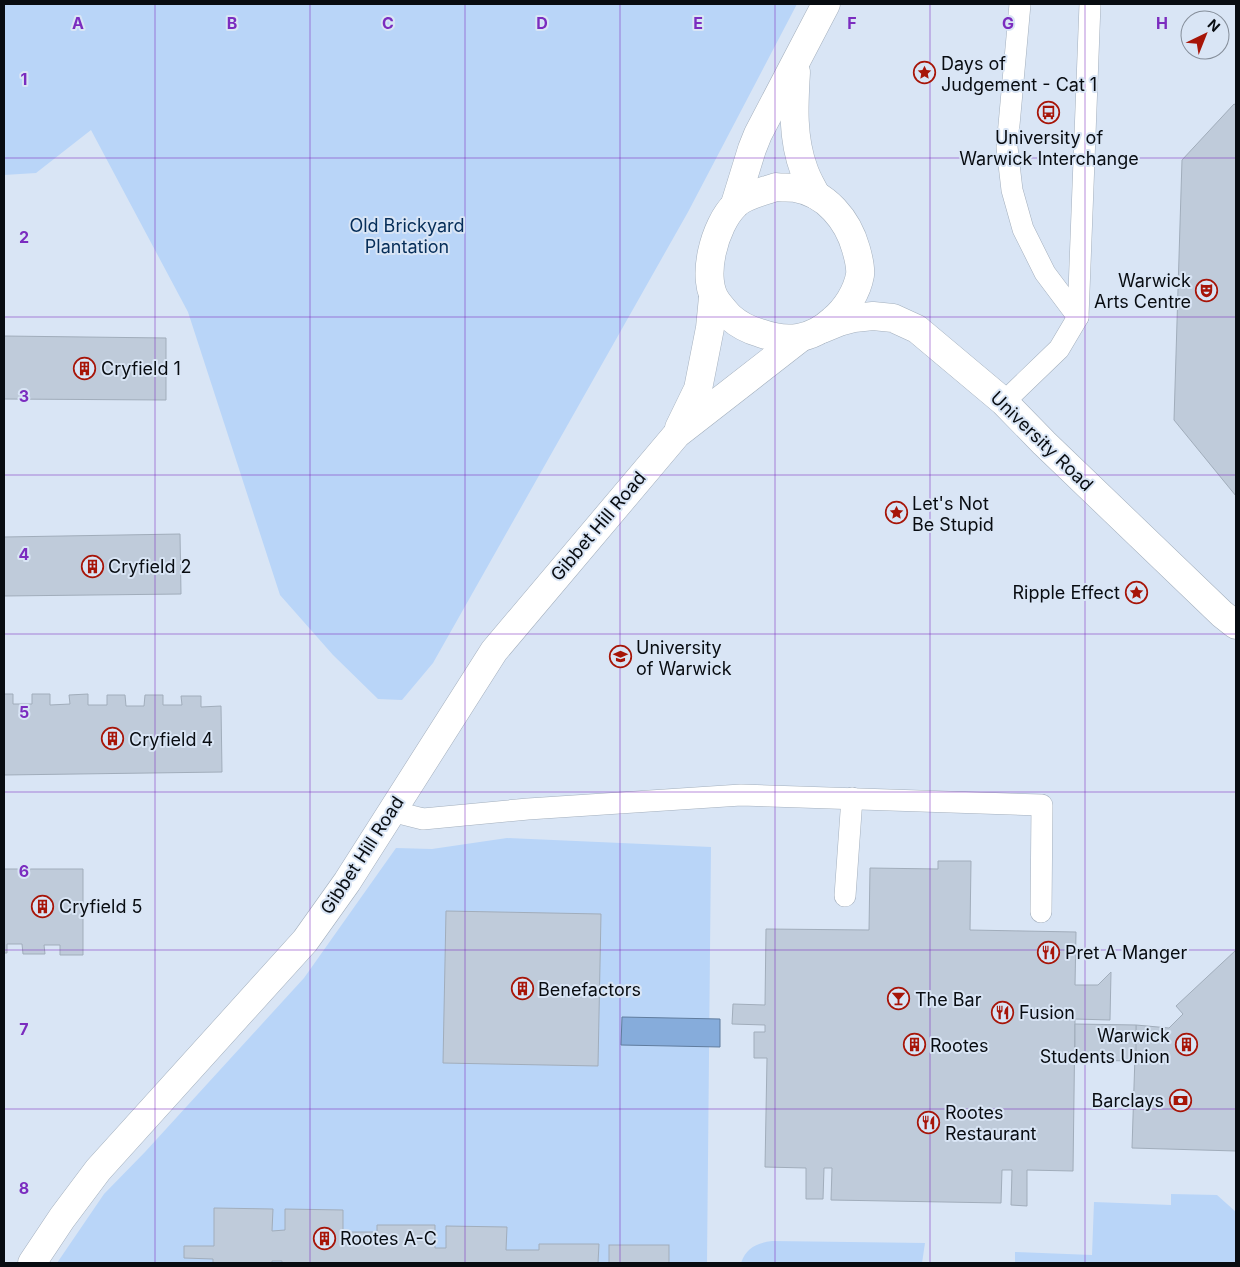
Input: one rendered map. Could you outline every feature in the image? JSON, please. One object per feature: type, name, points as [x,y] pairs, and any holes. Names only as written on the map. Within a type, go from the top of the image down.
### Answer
[{"type":"street","points":[[735,204],[757,193],[776,187],[796,188],[816,195],[831,206],[844,220],[853,238],[858,255],[860,273],[855,290],[842,312],[811,334],[776,339],[748,329],[730,317],[713,297],[709,272],[713,247],[721,225],[735,204],[755,141],[826,4]]},
{"type":"street","points":[[796,63],[793,112],[797,144],[804,171],[816,195]]},
{"type":"street","name":"Gibbet Hill Road","points":[[676,434],[698,389],[710,328],[713,297]]},
{"type":"street","name":"University Road","points":[[811,334],[840,322],[873,316],[893,318],[917,329],[1004,402],[1179,573],[1236,625]]},
{"type":"street","name":"Gibbet Hill Road","points":[[32,1263],[62,1218],[98,1170],[305,941],[347,882],[494,651],[676,434],[811,334]]},
{"type":"lane","points":[[1020,4],[1008,147],[1012,190],[1023,229],[1045,273],[1078,317]]},
{"type":"lane","points":[[1004,402],[1059,349],[1078,317],[1090,4]]},
{"type":"lane","points":[[391,811],[423,818],[741,795],[1042,804],[1041,912]]},
{"type":"lane","points":[[845,896],[852,798]]},
{"type":"green space","name":"Old Brickyard Plantation","points":[[4,4],[797,4],[688,212],[433,663],[402,700],[378,699],[333,655],[280,595],[188,312],[91,130],[36,173],[4,175]]},
{"type":"green space","points":[[507,838],[711,847],[707,1263],[57,1263],[104,1194],[145,1152],[304,978],[396,848],[432,849]]},
{"type":"green space","points":[[1171,1194],[1217,1195],[1236,1212],[1236,1263],[1015,1263],[1015,1252],[1092,1255],[1094,1202],[1171,1205]]},
{"type":"green space","points":[[772,1241],[925,1243],[922,1263],[741,1263],[752,1247]]},
{"type":"shaded area","points":[[622,1017],[720,1019],[720,1047],[621,1045]]},
{"type":"building","name":"Warwick Arts Centre","points":[[1234,104],[1236,105],[1236,496],[1174,420],[1182,160]]},
{"type":"building","name":"Cryfield 1","points":[[4,336],[166,338],[166,400],[4,399]]},
{"type":"building","name":"Cryfield 2","points":[[180,534],[181,594],[4,596],[4,537]]},
{"type":"building","name":"Cryfield 4","points":[[4,694],[13,694],[13,704],[32,704],[32,694],[50,694],[50,705],[70,704],[69,695],[88,694],[88,705],[107,705],[107,695],[125,695],[126,706],[144,706],[145,695],[163,695],[163,705],[182,705],[181,696],[201,696],[201,707],[221,706],[222,772],[4,775]]},
{"type":"building","name":"Rootes","points":[[938,861],[971,861],[970,930],[1076,932],[1075,985],[1098,985],[1111,972],[1110,1020],[1075,1019],[1073,1171],[1027,1170],[1027,1206],[1011,1205],[1012,1170],[1002,1170],[1001,1203],[831,1200],[832,1168],[824,1168],[823,1199],[806,1199],[806,1168],[765,1167],[767,1058],[754,1058],[754,1032],[765,1032],[765,1025],[732,1024],[733,1004],[765,1005],[766,929],[869,930],[870,868],[938,869]]},
{"type":"building","name":"Cryfield 5","points":[[4,869],[83,869],[83,955],[60,955],[60,945],[44,945],[45,954],[23,954],[22,944],[7,944],[7,953],[4,953]]},
{"type":"building","name":"Benefactors","points":[[446,911],[601,914],[598,1066],[443,1063]]},
{"type":"building","name":"Warwick Students Union","points":[[1236,950],[1236,1151],[1132,1148],[1136,1025],[1169,1028],[1183,1014],[1176,1006]]},
{"type":"building","points":[[1075,1024],[1136,1025],[1136,1061],[1075,1060]]},
{"type":"building","name":"Rootes A-C","points":[[214,1208],[273,1209],[272,1231],[285,1230],[285,1209],[343,1210],[343,1232],[377,1232],[377,1225],[435,1225],[435,1248],[446,1248],[446,1226],[507,1227],[506,1250],[539,1250],[539,1244],[599,1244],[598,1263],[282,1263],[282,1261],[272,1261],[272,1263],[213,1263],[213,1259],[184,1258],[184,1246],[214,1246]]},
{"type":"building","points":[[609,1245],[669,1245],[669,1263],[609,1263]]},
{"type":"place","name":"Days of Judgement - Cat 1","points":[[925,73]]},
{"type":"place","name":"University of Warwick Interchange","points":[[1049,112]]},
{"type":"place","name":"Warwick Arts Centre","points":[[1207,290]]},
{"type":"place","name":"Cryfield 1","points":[[85,368]]},
{"type":"place","name":"Let's Not Be Stupid","points":[[896,513]]},
{"type":"place","name":"Cryfield 2","points":[[92,566]]},
{"type":"place","name":"Ripple Effect","points":[[1136,592]]},
{"type":"place","name":"University of Warwick","points":[[620,657]]},
{"type":"place","name":"Cryfield 4","points":[[113,739]]},
{"type":"place","name":"Cryfield 5","points":[[43,906]]},
{"type":"place","name":"Pret A Manger","points":[[1049,952]]},
{"type":"place","name":"Benefactors","points":[[522,989]]},
{"type":"place","name":"The Bar","points":[[899,999]]},
{"type":"place","name":"Fusion","points":[[1003,1012]]},
{"type":"place","name":"Rootes","points":[[914,1045]]},
{"type":"place","name":"Warwick Students Union","points":[[1186,1045]]},
{"type":"place","name":"Barclays","points":[[1180,1100]]},
{"type":"place","name":"Rootes Restaurant","points":[[929,1122]]},
{"type":"place","name":"Rootes A-C","points":[[324,1238]]}]
